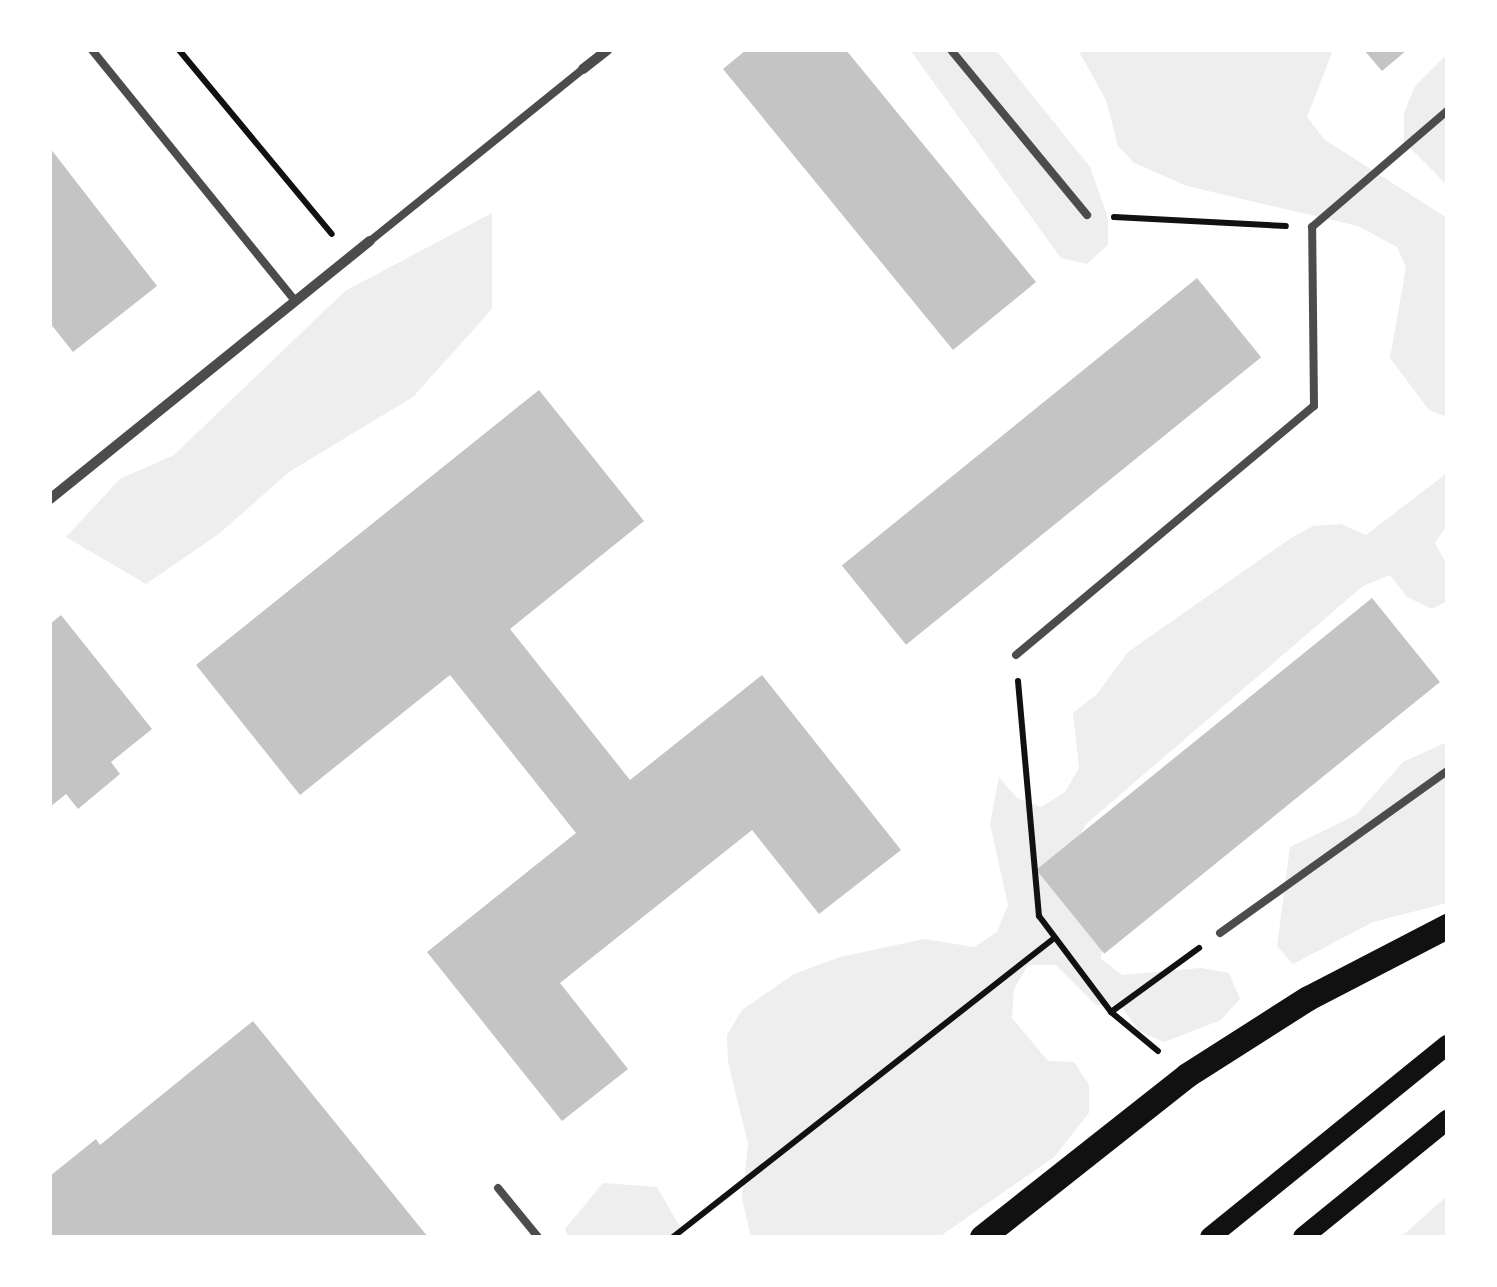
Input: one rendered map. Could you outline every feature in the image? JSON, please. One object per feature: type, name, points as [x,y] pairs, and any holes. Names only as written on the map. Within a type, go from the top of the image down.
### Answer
[{"type":"main road","points":[[982,1237],[1187,1075],[1308,998],[1447,926]]},
{"type":"main road","points":[[1210,1237],[1447,1045]]},
{"type":"main road","points":[[1303,1237],[1447,1120]]},
{"type":"street","points":[[583,69],[606,50]]},
{"type":"street","points":[[50,499],[370,241]]},
{"type":"lane","points":[[92,50],[295,301]]},
{"type":"lane","points":[[952,50],[1087,216]]},
{"type":"lane","points":[[370,241],[583,69]]},
{"type":"lane","points":[[1016,655],[1314,406],[1312,228],[1447,111]]},
{"type":"lane","points":[[1220,932],[1447,771]]},
{"type":"lane","points":[[498,1188],[538,1237]]},
{"type":"path","points":[[179,50],[351,257]]},
{"type":"path","points":[[1087,216],[1312,228]]},
{"type":"path","points":[[1016,655],[1039,916],[1111,1012],[1187,1075]]},
{"type":"path","points":[[1111,1012],[1220,932]]},
{"type":"path","points":[[673,1237],[1055,938]]},
{"type":"shaded area","points":[[910,50],[996,50],[1090,167],[1108,218],[1108,245],[1087,264],[1061,258]]},
{"type":"shaded area","points":[[1078,50],[1333,50],[1307,117],[1325,140],[1447,218],[1447,417],[1429,410],[1390,358],[1406,267],[1397,247],[1358,226],[1187,186],[1134,163],[1118,146],[1106,100]]},
{"type":"shaded area","points":[[1447,54],[1447,185],[1404,142],[1404,113],[1415,86]]},
{"type":"shaded area","points":[[492,213],[492,309],[413,397],[289,472],[220,533],[146,584],[66,537],[120,479],[174,455],[345,291]]},
{"type":"shaded area","points":[[1447,473],[1447,525],[1435,543],[1447,565],[1447,601],[1432,609],[1407,597],[1390,575],[1363,586],[1086,824],[1073,849],[1105,926],[1101,959],[1122,975],[1201,968],[1229,973],[1240,999],[1221,1020],[1164,1042],[1139,1031],[1121,1006],[1096,1005],[1056,965],[1028,965],[1014,989],[1012,1018],[1048,1061],[1074,1062],[1089,1085],[1089,1113],[1054,1157],[939,1237],[751,1237],[742,1199],[748,1144],[728,1062],[727,1035],[742,1010],[794,974],[840,957],[924,939],[974,947],[997,932],[1008,905],[990,824],[999,777],[1017,798],[1041,807],[1065,792],[1079,768],[1073,713],[1097,694],[1128,652],[1291,538],[1313,526],[1341,524],[1366,535]]},
{"type":"shaded area","points":[[1447,742],[1447,903],[1373,922],[1293,964],[1277,946],[1290,847],[1356,815],[1403,762]]},
{"type":"shaded area","points":[[603,1183],[657,1187],[686,1237],[568,1237],[565,1229]]},
{"type":"shaded area","points":[[1447,1196],[1447,1237],[1400,1237],[1410,1229]]},
{"type":"building","points":[[746,50],[846,50],[1036,282],[953,350],[723,69]]},
{"type":"building","points":[[1364,50],[1407,50],[1382,71]]},
{"type":"building","points":[[50,148],[157,286],[73,352],[50,323]]},
{"type":"building","points":[[1197,278],[1261,357],[906,645],[842,566]]},
{"type":"building","points":[[539,390],[644,521],[510,629],[630,780],[762,675],[901,850],[819,914],[752,830],[560,983],[628,1069],[562,1121],[427,952],[576,833],[450,675],[300,795],[196,665]]},
{"type":"building","points":[[1372,598],[1440,682],[1104,954],[1036,870]]},
{"type":"building","points":[[61,615],[152,729],[111,762],[120,774],[78,809],[66,794],[50,807],[50,624]]},
{"type":"building","points":[[253,1021],[428,1237],[50,1237],[50,1176],[96,1139],[100,1145]]}]
